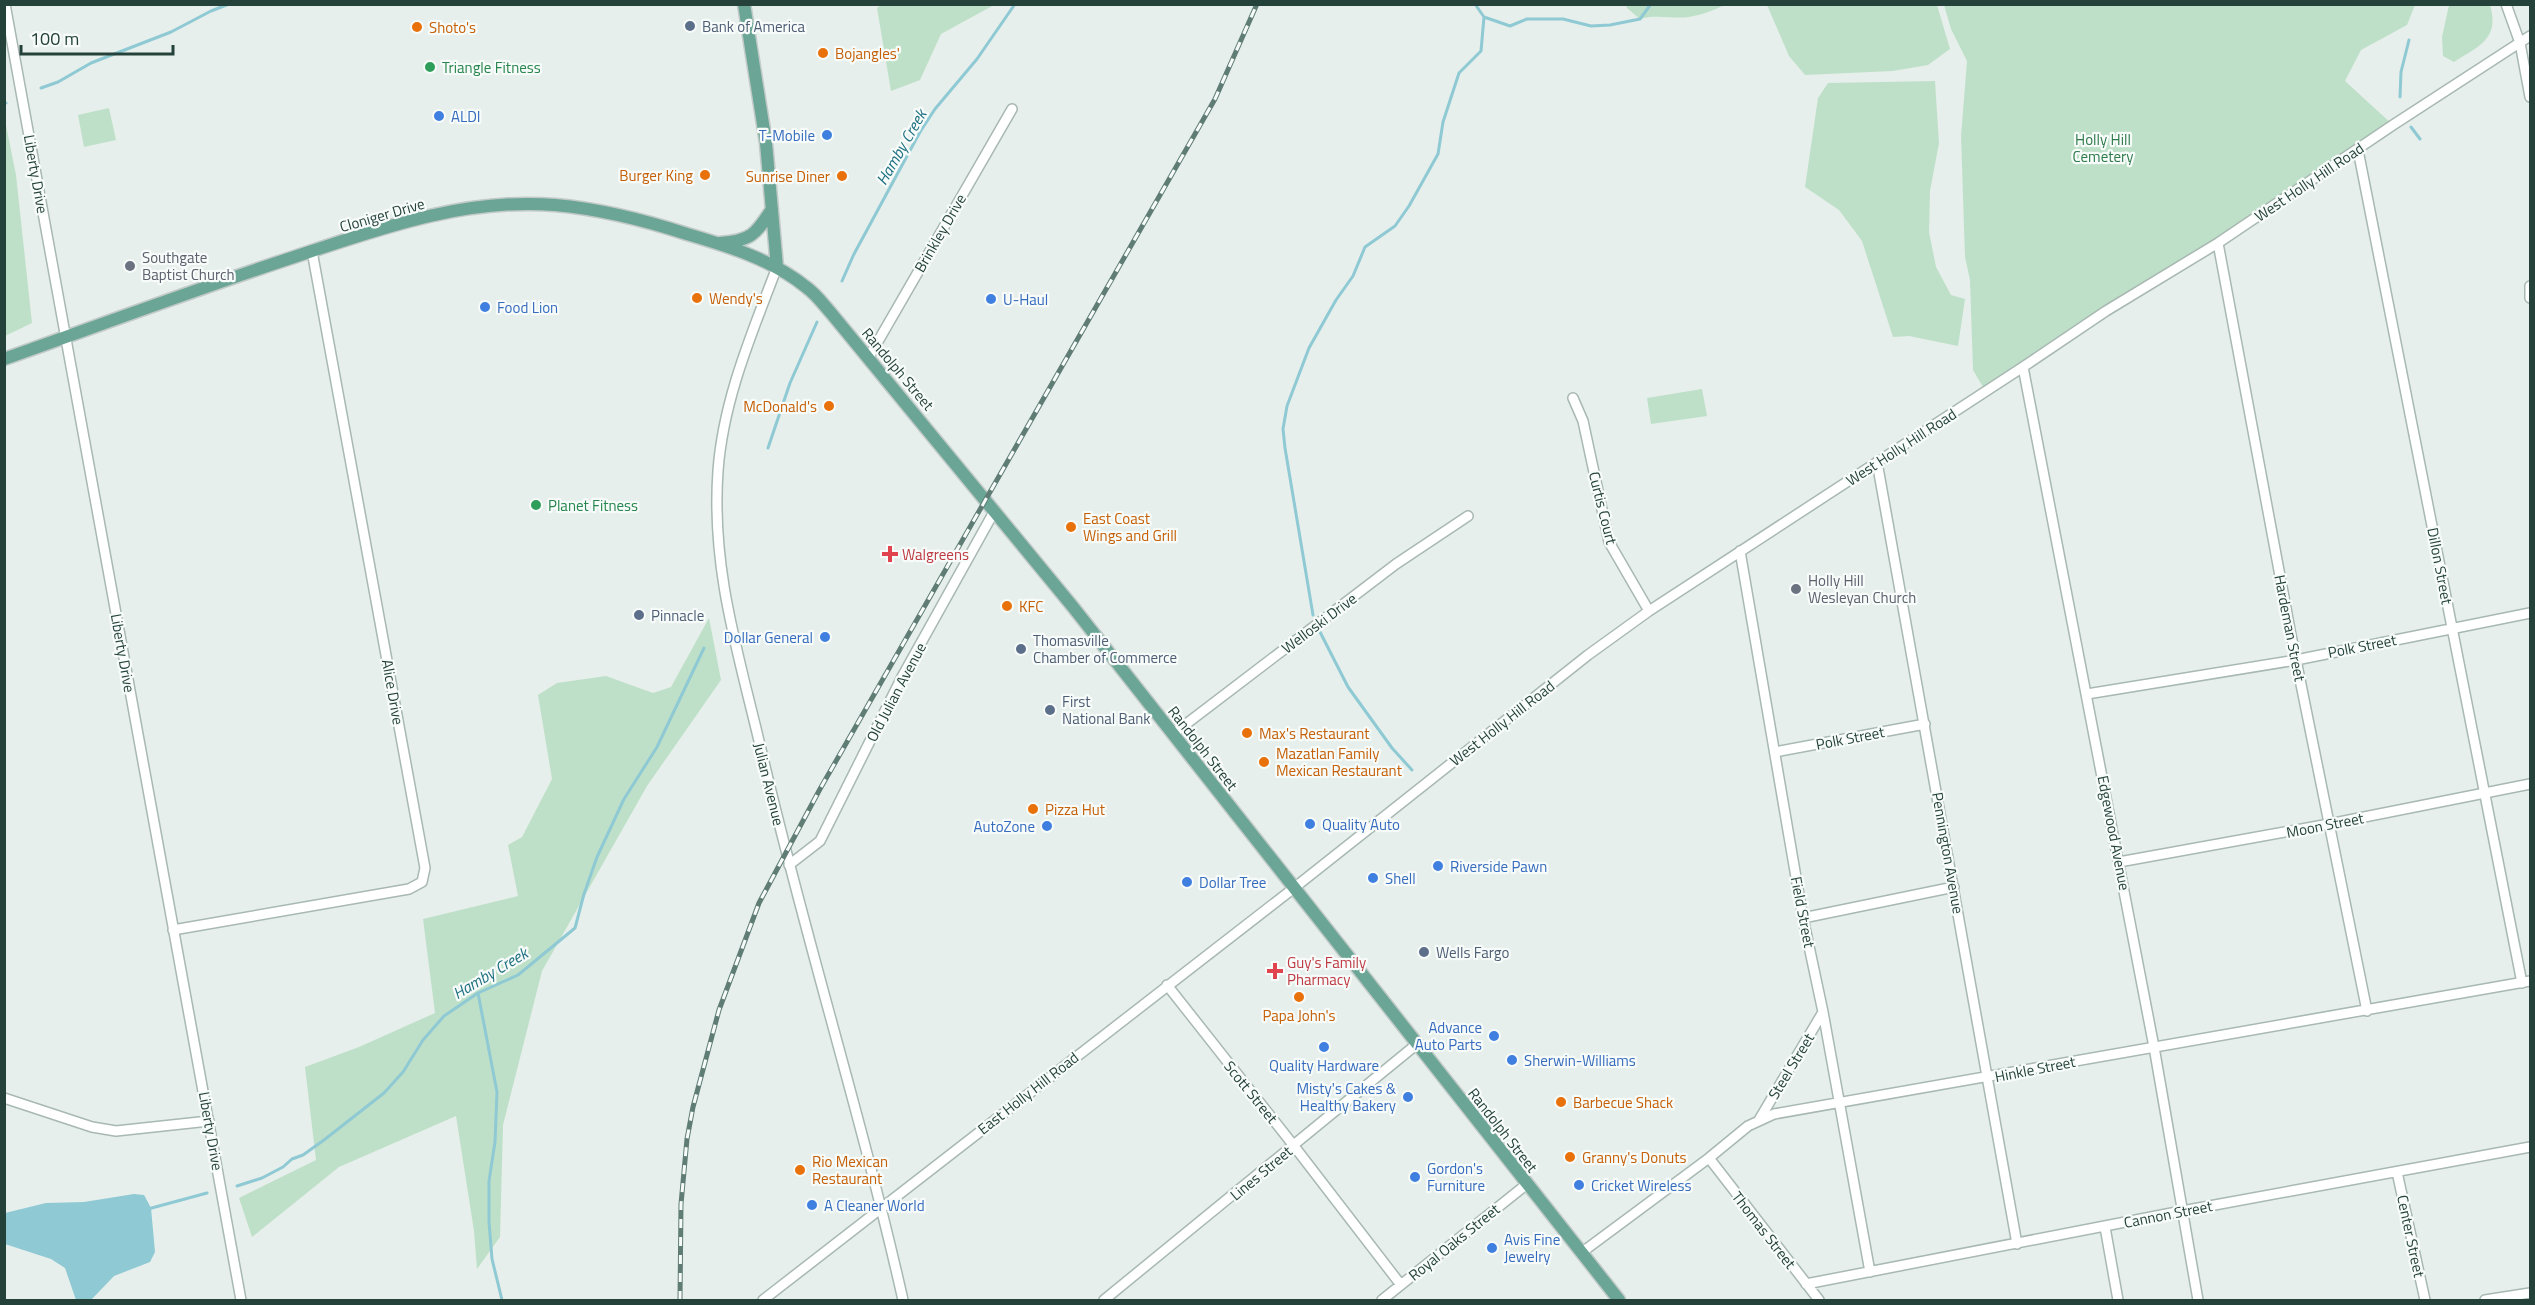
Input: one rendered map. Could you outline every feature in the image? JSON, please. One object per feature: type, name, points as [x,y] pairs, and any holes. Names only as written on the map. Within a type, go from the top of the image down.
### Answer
[{"type":"main road","points":[[744,4],[766,143],[777,267]]},
{"type":"main road","name":"Cloniger Drive","points":[[4,359],[312,251],[394,225],[450,211],[521,205],[554,205],[623,214],[716,243],[777,267]]},
{"type":"main road","points":[[716,243],[752,237],[772,209]]},
{"type":"main road","name":"Randolph Street","points":[[777,267],[807,287],[869,357],[995,510],[1619,1300]]},
{"type":"street","name":"Liberty Drive","points":[[5,4],[241,1300]]},
{"type":"street","points":[[2506,4],[2520,43],[2530,97]]},
{"type":"street","name":"West Holly Hill Road","points":[[1294,888],[1588,655],[1649,611],[2023,367],[2106,310],[2218,243],[2530,36]]},
{"type":"street","name":"Brinkley Drive","points":[[869,357],[1012,109]]},
{"type":"street","name":"Dillon Street","points":[[2358,150],[2484,794],[2526,982]]},
{"type":"street","name":"Hardeman Street","points":[[2218,243],[2296,660],[2367,1011]]},
{"type":"street","name":"Alice Drive","points":[[173,930],[409,889],[422,882],[425,868],[312,251]]},
{"type":"street","name":"Julian Avenue","points":[[777,267],[743,354],[724,430],[718,470],[716,536],[724,596],[789,865],[882,1208],[903,1300]]},
{"type":"street","points":[[2530,286],[2530,298]]},
{"type":"street","name":"Edgewood Avenue","points":[[2023,367],[2154,1047],[2198,1300]]},
{"type":"street","name":"Curtis Court","points":[[1573,398],[1583,421],[1609,542],[1649,611]]},
{"type":"street","name":"Pennington Avenue","points":[[1877,462],[2017,1244]]},
{"type":"street","name":"Old Julian Avenue","points":[[789,865],[820,841],[902,677],[995,510]]},
{"type":"street","name":"Welloski Drive","points":[[1173,734],[1396,564],[1468,516]]},
{"type":"street","name":"Field Street","points":[[1740,551],[1803,918],[1823,1012],[1870,1272]]},
{"type":"street","name":"Polk Street","points":[[2087,694],[2296,660],[2530,613]]},
{"type":"street","name":"Polk Street","points":[[1775,752],[1925,724]]},
{"type":"street","name":"Moon Street","points":[[2119,862],[2329,824],[2530,784]]},
{"type":"street","points":[[1803,918],[1954,887]]},
{"type":"street","name":"East Holly Hill Road","points":[[763,1300],[1294,888]]},
{"type":"street","name":"Hinkle Street","points":[[1581,1253],[1759,1120],[1774,1114],[2526,982]]},
{"type":"street","name":"Scott Street","points":[[1167,986],[1401,1285]]},
{"type":"street","name":"Steel Street","points":[[1759,1120],[1823,1012]]},
{"type":"street","name":"Lines Street","points":[[1104,1300],[1417,1044]]},
{"type":"street","points":[[4,1098],[92,1127],[116,1131],[209,1122]]},
{"type":"street","name":"Cannon Street","points":[[1806,1284],[2182,1211],[2530,1147]]},
{"type":"street","name":"Thomas Street","points":[[1709,1158],[1819,1300]]},
{"type":"street","name":"Center Street","points":[[2397,1172],[2425,1300]]},
{"type":"street","name":"Royal Oaks Street","points":[[1382,1300],[1527,1184]]},
{"type":"street","points":[[2105,1227],[2118,1300]]},
{"type":"street","points":[[2485,1300],[2530,1293]]},
{"type":"green space","points":[[882,4],[994,5],[941,34],[920,80],[891,91],[877,8]]},
{"type":"green space","points":[[1626,4],[1725,5],[1689,17],[1640,19],[1627,8]]},
{"type":"green space","points":[[1767,5],[1937,5],[1950,49],[1928,65],[1893,71],[1805,75],[1789,56]]},
{"type":"green space","name":"Holly Hill Cemetery","points":[[1944,5],[2415,5],[2407,25],[2361,50],[2345,81],[2393,125],[1986,392],[1973,370],[1970,280],[1965,257],[1961,136],[1967,61],[1951,29]]},
{"type":"green space","points":[[2449,5],[2490,5],[2492,17],[2490,34],[2485,40],[2454,62],[2443,56],[2442,37]]},
{"type":"green space","points":[[1935,81],[1939,143],[1930,191],[1929,232],[1936,267],[1951,295],[1965,299],[1958,346],[1909,336],[1893,337],[1862,241],[1839,210],[1805,187],[1818,98],[1828,83]]},
{"type":"green space","points":[[109,108],[116,140],[84,147],[78,115]]},
{"type":"green space","points":[[4,115],[16,175],[32,323],[5,336]]},
{"type":"green space","points":[[1702,389],[1707,416],[1651,424],[1647,398]]},
{"type":"green space","points":[[709,618],[721,680],[647,786],[542,971],[503,1125],[500,1237],[477,1269],[474,1231],[456,1116],[339,1167],[252,1237],[239,1198],[316,1160],[305,1067],[359,1047],[435,1013],[423,919],[518,896],[508,845],[522,837],[552,779],[538,695],[557,683],[606,676],[653,693],[671,687]]},
{"type":"water","points":[[134,1194],[144,1195],[151,1208],[155,1252],[150,1262],[114,1276],[91,1300],[76,1300],[65,1268],[51,1259],[5,1244],[5,1213],[46,1203],[84,1202]]},
{"type":"waterway","points":[[41,88],[58,82],[91,63],[171,32],[229,4]]},
{"type":"waterway","name":"Hamby Creek","points":[[842,281],[854,254],[920,132],[935,109],[977,59],[1015,4]]},
{"type":"waterway","name":"Hamby Creek","points":[[1475,4],[1484,17],[1510,26],[1527,19],[1563,19],[1591,26],[1610,25],[1640,19],[1651,4]]},
{"type":"waterway","points":[[1313,615],[1285,448],[1283,429],[1287,406],[1309,348],[1336,300],[1353,276],[1365,247],[1395,226],[1438,154],[1443,122],[1459,73],[1481,51],[1484,17]]},
{"type":"waterway","points":[[2400,97],[2401,72],[2409,40]]},
{"type":"waterway","points":[[2411,127],[2420,139]]},
{"type":"waterway","name":"Hamby Creek","points":[[768,448],[790,383],[817,322]]},
{"type":"waterway","points":[[1319,630],[1348,687],[1392,748],[1412,770]]},
{"type":"waterway","name":"Hamby Creek","points":[[237,1186],[262,1178],[283,1167],[324,1140],[384,1093],[403,1072],[423,1040],[444,1016],[478,993],[518,975],[575,928],[597,857],[624,799],[657,747],[704,648]]},
{"type":"waterway","points":[[478,993],[497,1092],[495,1142],[489,1181],[489,1222],[492,1259],[502,1300]]},
{"type":"waterway","name":"Hamby Creek","points":[[148,1209],[207,1193]]},
{"type":"railway","points":[[680,1300],[681,1204],[687,1139],[693,1107],[719,1010],[759,903],[820,789],[1215,99],[1257,4]]},
{"type":"place","name":"Bank of America","points":[[690,26]]},
{"type":"place","name":"Shoto's","points":[[417,27]]},
{"type":"place","name":"Bojangles'","points":[[823,53]]},
{"type":"place","name":"Triangle Fitness","points":[[430,67]]},
{"type":"place","name":"ALDI","points":[[439,116]]},
{"type":"place","name":"T-Mobile","points":[[827,135]]},
{"type":"place","name":"Burger King","points":[[705,175]]},
{"type":"place","name":"Sunrise Diner","points":[[842,176]]},
{"type":"place","name":"Southgate Baptist Church","points":[[130,266]]},
{"type":"place","name":"Wendy's","points":[[697,298]]},
{"type":"place","name":"U-Haul","points":[[991,299]]},
{"type":"place","name":"Food Lion","points":[[485,307]]},
{"type":"place","name":"McDonald's","points":[[829,406]]},
{"type":"place","name":"Planet Fitness","points":[[536,505]]},
{"type":"place","name":"East Coast Wings and Grill","points":[[1071,527]]},
{"type":"place","name":"Walgreens","points":[[890,554]]},
{"type":"place","name":"Holly Hill Wesleyan Church","points":[[1796,589]]},
{"type":"place","name":"KFC","points":[[1007,606]]},
{"type":"place","name":"Pinnacle","points":[[639,615]]},
{"type":"place","name":"Dollar General","points":[[825,637]]},
{"type":"place","name":"Thomasville Chamber of Commerce","points":[[1021,649]]},
{"type":"place","name":"First National Bank","points":[[1050,710]]},
{"type":"place","name":"Max's Restaurant","points":[[1247,733]]},
{"type":"place","name":"Mazatlan Family Mexican Restaurant","points":[[1264,762]]},
{"type":"place","name":"Pizza Hut","points":[[1033,809]]},
{"type":"place","name":"Quality Auto","points":[[1310,824]]},
{"type":"place","name":"AutoZone","points":[[1047,826]]},
{"type":"place","name":"Riverside Pawn","points":[[1438,866]]},
{"type":"place","name":"Shell","points":[[1373,878]]},
{"type":"place","name":"Dollar Tree","points":[[1187,882]]},
{"type":"place","name":"Wells Fargo","points":[[1424,952]]},
{"type":"place","name":"Guy's Family Pharmacy","points":[[1275,971]]},
{"type":"place","name":"Papa John's","points":[[1299,997]]},
{"type":"place","name":"Advance Auto Parts","points":[[1494,1036]]},
{"type":"place","name":"Quality Hardware","points":[[1324,1047]]},
{"type":"place","name":"Sherwin-Williams","points":[[1512,1060]]},
{"type":"place","name":"Misty's Cakes & Healthy Bakery","points":[[1408,1097]]},
{"type":"place","name":"Barbecue Shack","points":[[1561,1102]]},
{"type":"place","name":"Granny's Donuts","points":[[1570,1157]]},
{"type":"place","name":"Rio Mexican Restaurant","points":[[800,1170]]},
{"type":"place","name":"Gordon's Furniture","points":[[1415,1177]]},
{"type":"place","name":"Cricket Wireless","points":[[1579,1185]]},
{"type":"place","name":"A Cleaner World","points":[[812,1205]]},
{"type":"place","name":"Avis Fine Jewelry","points":[[1492,1248]]}]
